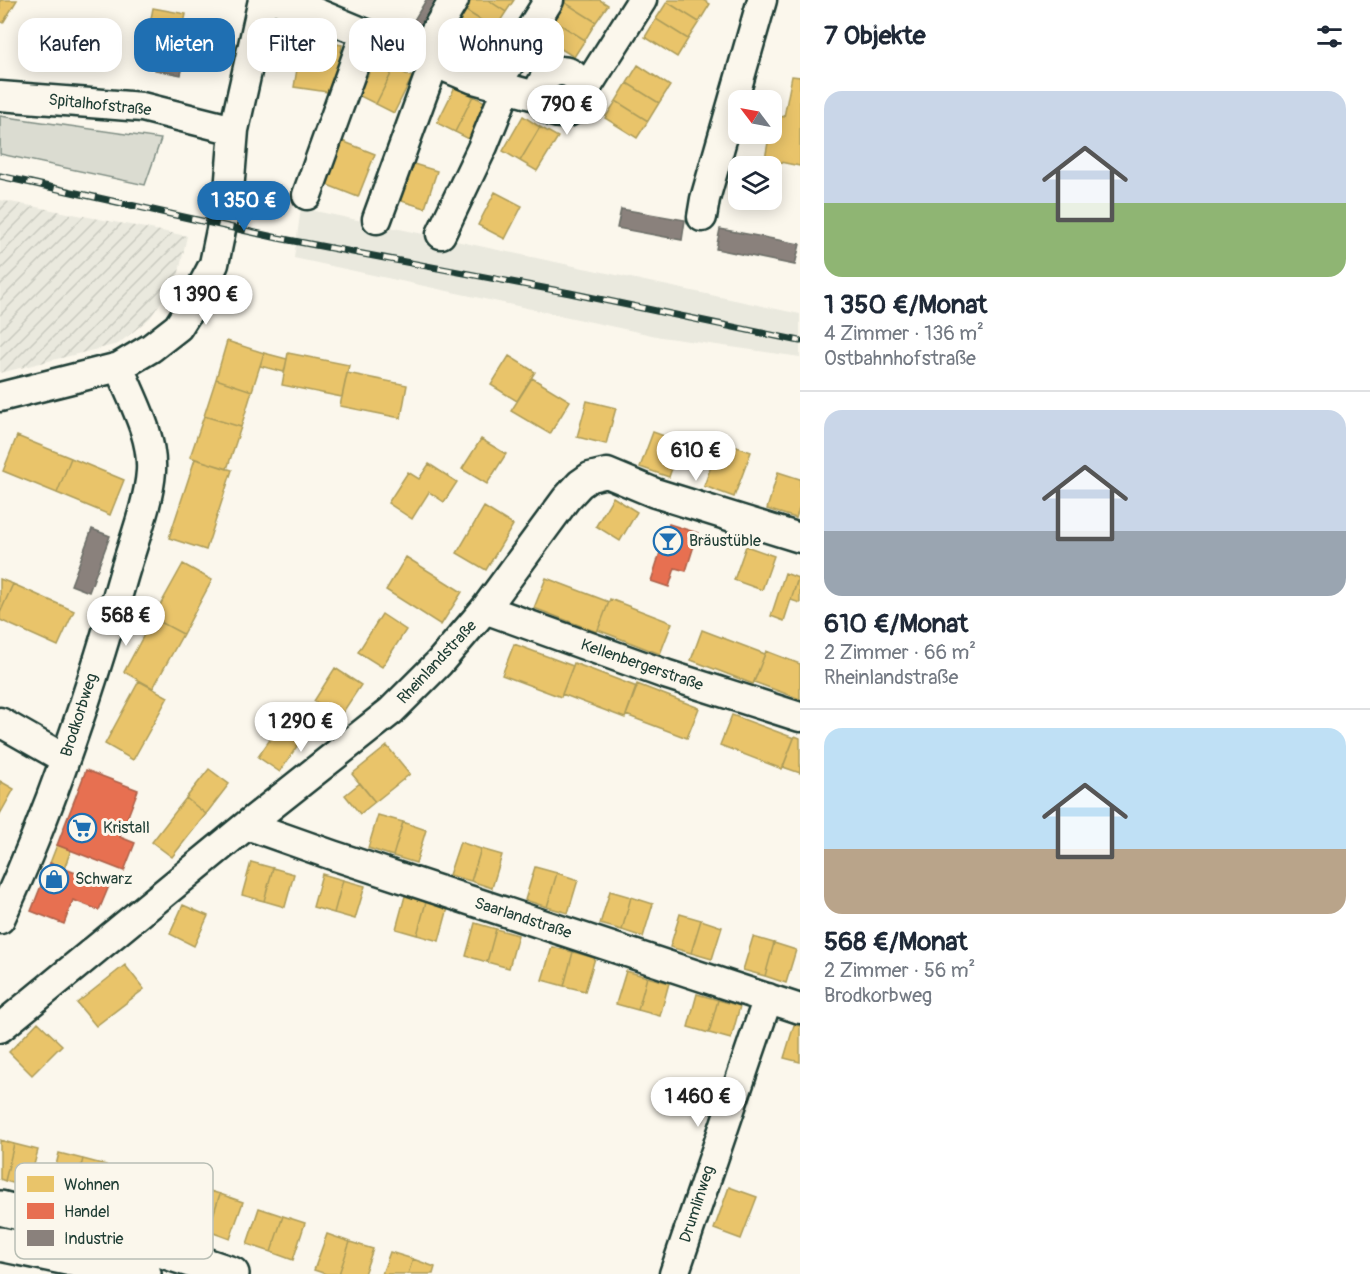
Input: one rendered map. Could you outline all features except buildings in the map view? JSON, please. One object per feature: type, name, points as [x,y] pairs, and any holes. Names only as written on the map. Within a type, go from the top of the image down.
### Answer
[{"type":"main road","points":[[0,1208],[15,1212]]},
{"type":"main road","points":[[0,1244],[15,1247]]},
{"type":"main road","points":[[72,1259],[144,1274]]},
{"type":"main road","points":[[187,1259],[232,1274]]},
{"type":"street","points":[[0,397],[119,368],[151,348],[178,327],[214,264],[229,191],[234,130],[262,0]]},
{"type":"street","points":[[276,0],[314,12],[349,27]]},
{"type":"street","points":[[377,219],[427,60],[454,0]]},
{"type":"street","points":[[441,234],[483,146],[501,86],[549,0]]},
{"type":"street","points":[[427,60],[474,79],[540,97],[541,83],[545,77],[558,70],[565,71],[577,78],[582,98],[642,0]]},
{"type":"street","points":[[702,217],[705,199],[762,0]]},
{"type":"street","points":[[308,195],[352,72]]},
{"type":"street","name":"Spitalhofstraße","points":[[0,96],[142,106],[234,130]]},
{"type":"street","name":"Brodkorbweg","points":[[0,919],[22,872],[64,759],[113,614],[146,497],[151,471],[149,443],[119,368]]},
{"type":"street","name":"Rheinlandstraße","points":[[0,1028],[391,711],[439,663],[485,609],[566,499],[590,477],[607,473],[655,494],[800,538]]},
{"type":"street","name":"Kellenbergerstraße","points":[[485,609],[665,674],[800,717]]},
{"type":"street","points":[[0,722],[64,759]]},
{"type":"street","name":"Saarlandstraße","points":[[248,825],[332,855],[800,1009]]},
{"type":"street","name":"Drumlinweg","points":[[674,1274],[768,998]]},
{"type":"shaded area","points":[[0,116],[161,139],[145,185],[0,154]]},
{"type":"shaded area","points":[[0,200],[187,236],[178,277],[150,318],[118,344],[0,373]]},
{"type":"shaded area","points":[[301,208],[800,314],[800,357],[661,337],[294,258]]},
{"type":"railway","points":[[0,176],[278,238],[570,293],[800,341]]},
{"type":"place","name":"Bräustüble","points":[[668,541]]},
{"type":"place","name":"Kristall","points":[[82,828]]},
{"type":"place","name":"Schwarz","points":[[54,879]]}]
